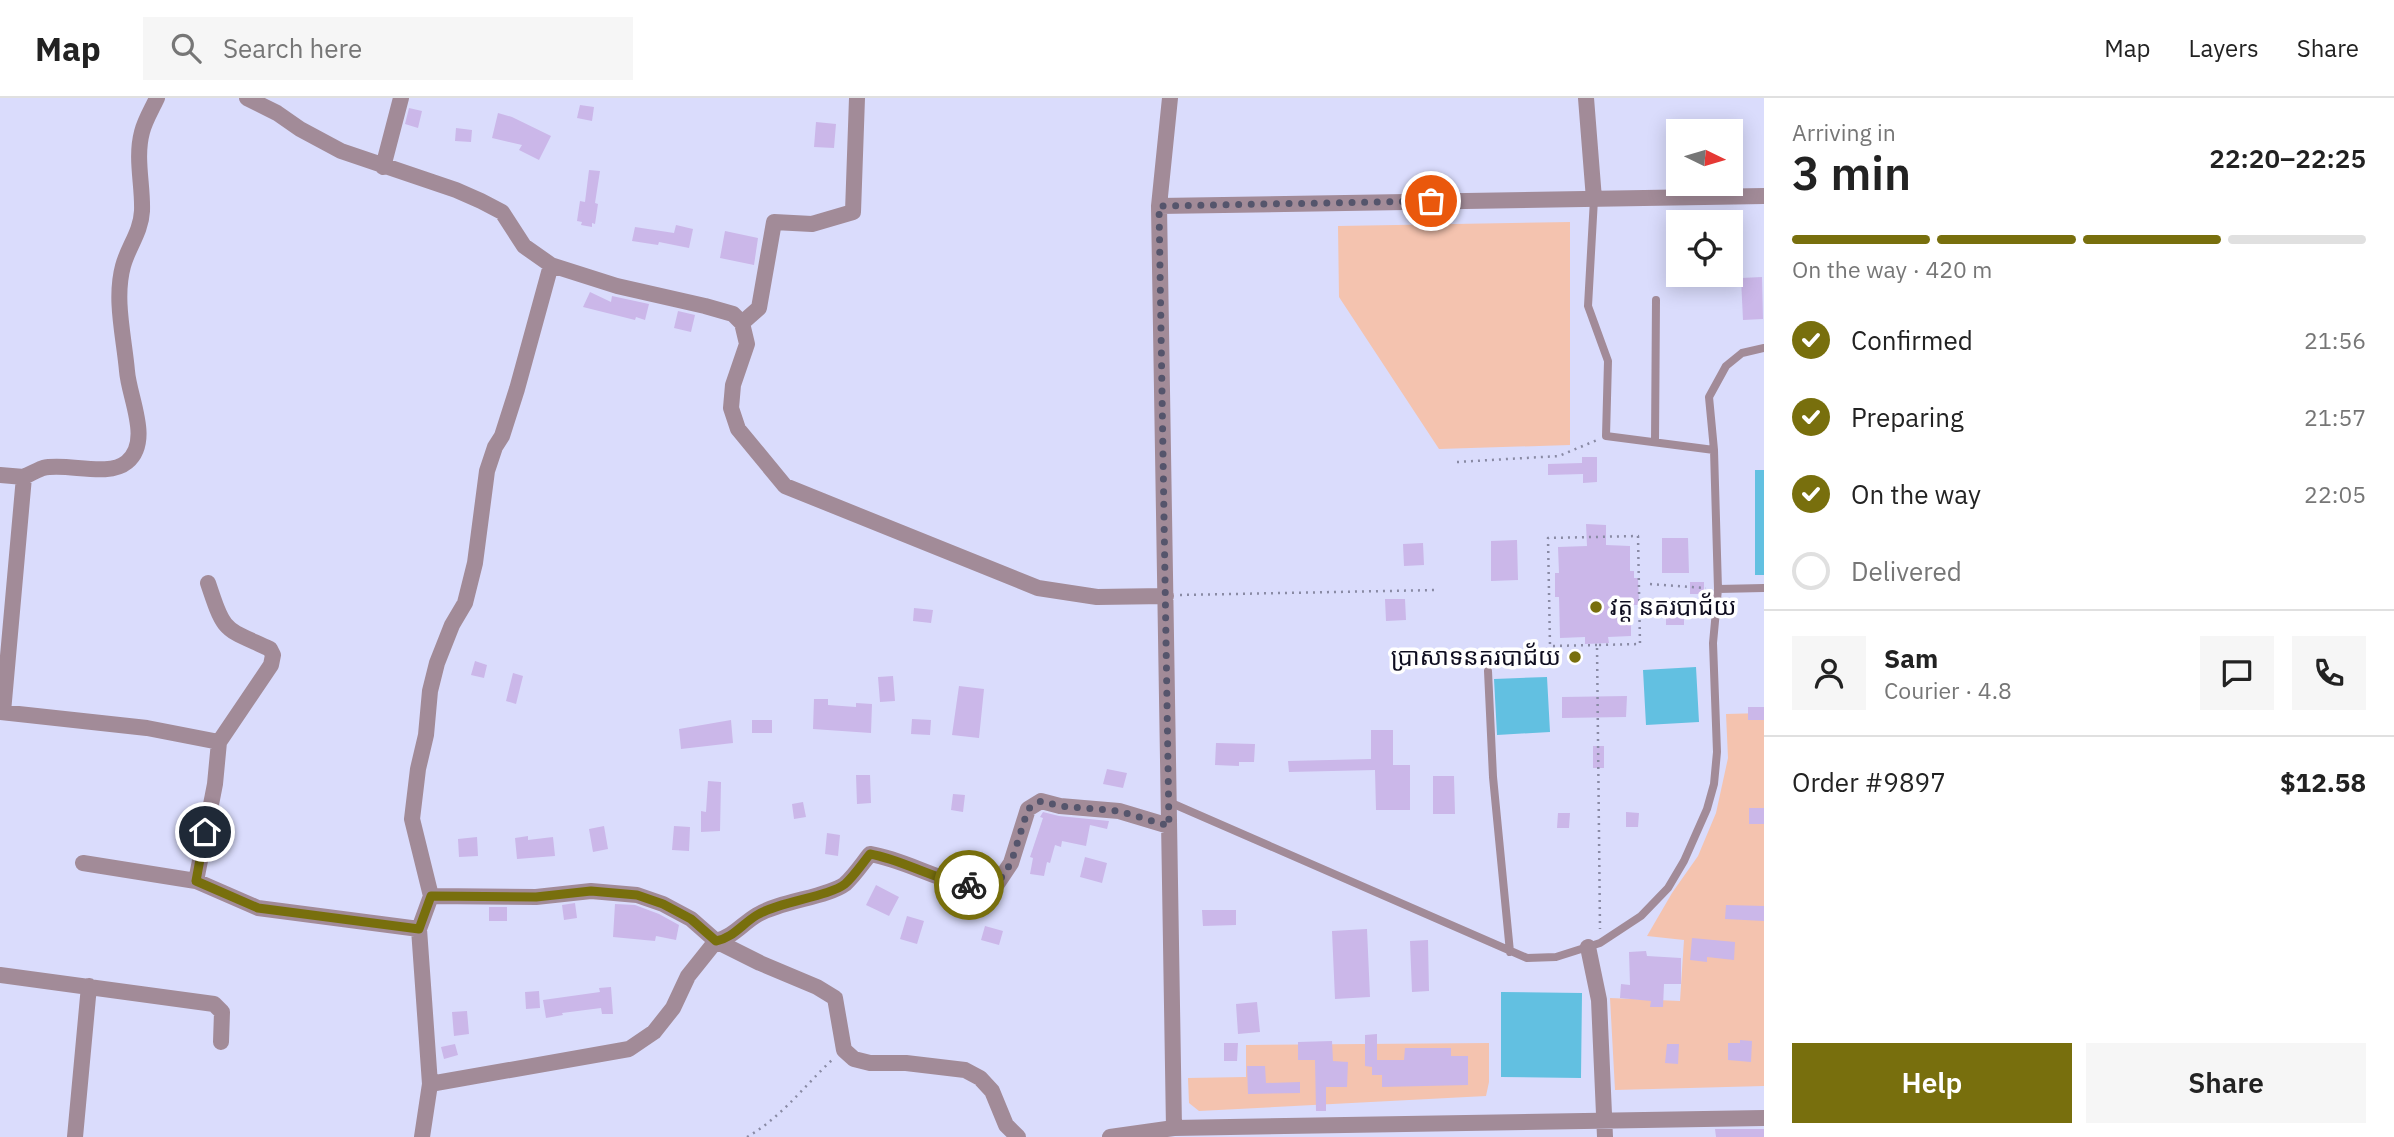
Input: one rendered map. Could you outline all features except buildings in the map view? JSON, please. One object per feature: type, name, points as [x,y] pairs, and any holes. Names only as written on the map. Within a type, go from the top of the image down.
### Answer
[{"type":"street","points":[[0,475],[24,477],[45,468],[112,468],[125,464],[135,453],[139,438],[128,384],[119,300],[123,265],[138,234],[142,213],[139,150],[142,130],[157,98]]},
{"type":"street","points":[[247,98],[341,152],[456,190],[502,212],[524,246],[551,265],[617,286],[733,314],[742,323],[747,344],[733,385],[732,408],[738,429],[785,486],[1038,588],[1097,597],[1166,596]]},
{"type":"street","points":[[383,167],[401,98]]},
{"type":"street","points":[[742,323],[759,308],[774,222],[812,224],[853,212],[856,98]]},
{"type":"street","points":[[1170,98],[1159,206],[1174,1128]]},
{"type":"street","points":[[1586,98],[1594,199]]},
{"type":"street","points":[[1159,206],[1764,196]]},
{"type":"street","points":[[422,1137],[429,1084],[419,929],[431,896],[412,819],[418,769],[437,663],[452,625],[465,603],[475,564],[487,471],[495,447],[502,436],[523,369],[551,265]]},
{"type":"street","points":[[24,477],[1,712],[147,728],[219,742]]},
{"type":"street","points":[[196,881],[215,783],[219,742],[271,665],[273,655],[270,649],[228,629],[219,617],[208,583]]},
{"type":"street","points":[[429,1084],[629,1049],[653,1032],[673,1008],[688,976],[716,941],[726,939],[757,914],[837,888],[845,883],[870,854],[951,882],[995,887],[1011,863],[1028,809],[1041,801],[1060,806],[1119,811],[1169,826]]},
{"type":"street","points":[[83,863],[196,881],[258,908],[419,929]]},
{"type":"street","points":[[431,896],[536,897],[591,891],[637,895],[663,904],[691,919],[716,941],[760,964],[817,987],[835,998],[844,1050],[855,1059],[870,1063],[906,1063],[965,1070],[980,1078],[992,1091],[1006,1125],[1018,1137]]},
{"type":"street","points":[[1594,945],[1605,1129]]},
{"type":"street","points":[[0,975],[214,1004],[222,1012],[221,1042]]},
{"type":"street","points":[[75,1137],[89,986]]},
{"type":"street","points":[[1110,1137],[1174,1128],[1605,1129],[1764,1118]]},
{"type":"lane","points":[[1594,199],[1588,306],[1608,361],[1605,436],[1714,450]]},
{"type":"lane","points":[[1655,442],[1656,300]]},
{"type":"lane","points":[[1169,802],[1527,958],[1556,957],[1594,945],[1641,916],[1668,888],[1684,861],[1707,809],[1714,784],[1717,752],[1713,643],[1718,589],[1714,450],[1709,397],[1726,366],[1742,353],[1764,348]]},
{"type":"lane","points":[[1718,589],[1764,588]]},
{"type":"lane","points":[[1488,671],[1493,777],[1510,952]]},
{"type":"path","points":[[1457,462],[1559,456],[1605,436]]},
{"type":"path","points":[[1638,536],[1640,644],[1597,645],[1550,646],[1548,538],[1638,536]]},
{"type":"path","points":[[1650,584],[1718,589]]},
{"type":"path","points":[[1166,596],[1438,590]]},
{"type":"path","points":[[1594,945],[1597,645]]},
{"type":"path","points":[[747,1137],[785,1110],[813,1077],[844,1050]]},
{"type":"shaded area","points":[[1570,222],[1570,445],[1439,449],[1339,297],[1338,226]]},
{"type":"shaded area","points":[[1764,713],[1764,1086],[1615,1090],[1610,998],[1680,1001],[1684,940],[1647,936],[1698,856],[1716,813],[1728,758],[1726,714]]},
{"type":"shaded area","points":[[1489,1043],[1489,1082],[1486,1096],[1199,1111],[1189,1103],[1188,1078],[1246,1077],[1246,1045]]},
{"type":"water","points":[[1755,470],[1764,470],[1764,575],[1755,575]]},
{"type":"water","points":[[1696,667],[1699,722],[1646,725],[1643,670]]},
{"type":"water","points":[[1547,677],[1550,732],[1497,735],[1494,679]]},
{"type":"water","points":[[1501,992],[1582,993],[1581,1078],[1501,1077]]},
{"type":"way so far","points":[[969,885],[995,887],[1011,863],[1028,809],[1041,801],[1060,806],[1119,811],[1169,826],[1159,206],[1431,201]]},
{"type":"place","name":"វត្ត នគរបាជ័យ","points":[[1596,607]]},
{"type":"place","name":"ប្រាសាទនគរបាជ័យ","points":[[1575,657]]},
{"type":"route","points":[[205,832],[196,881],[258,908],[419,929],[431,896],[536,897],[591,891],[637,895],[663,904],[691,919],[716,941],[726,939],[757,914],[837,888],[845,883],[870,854],[951,882],[969,885]]}]
